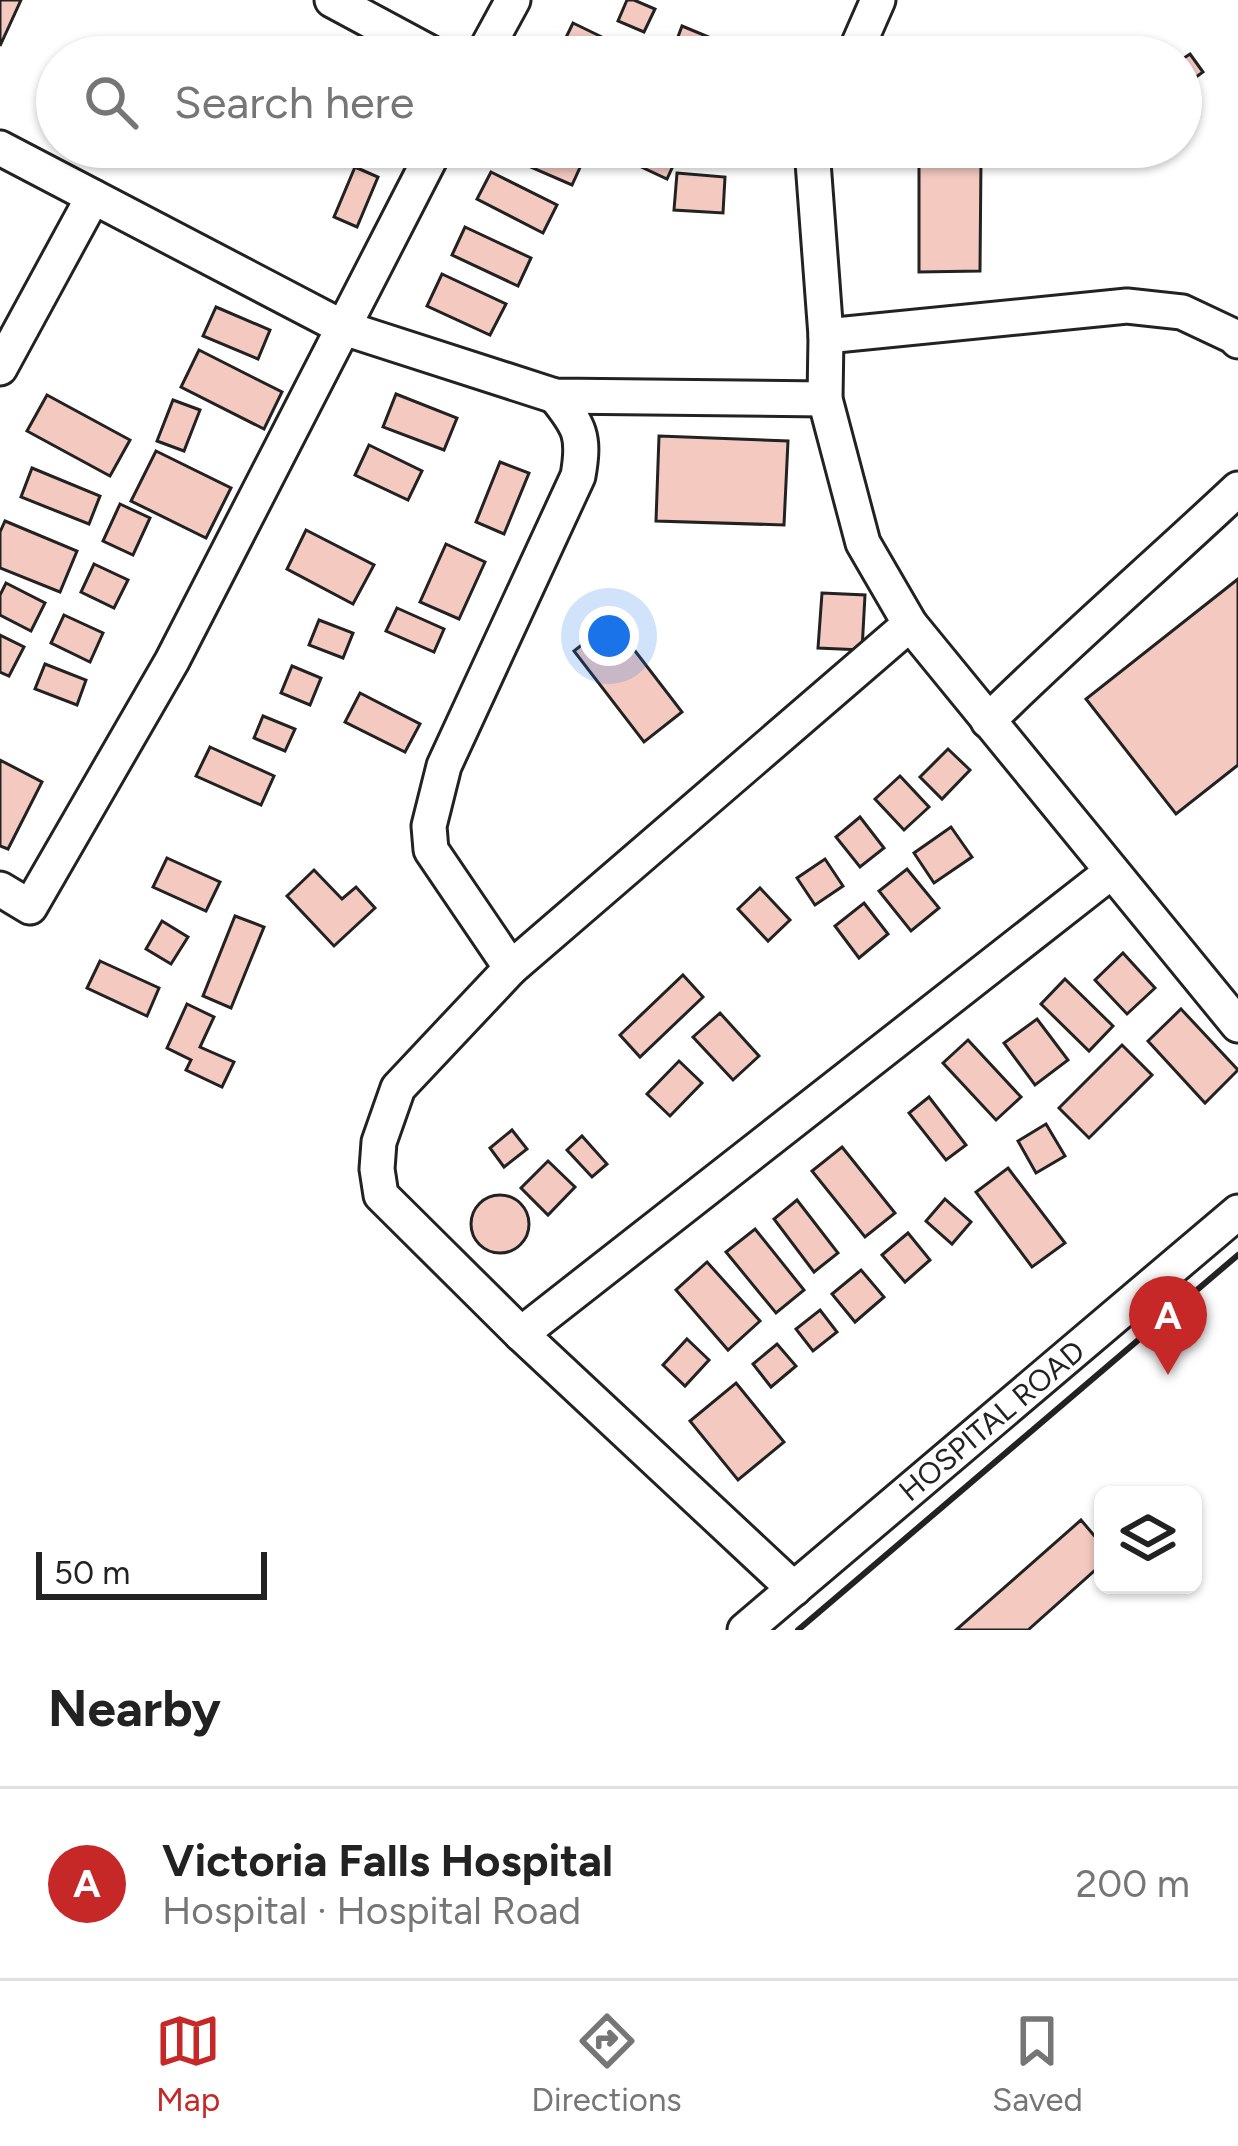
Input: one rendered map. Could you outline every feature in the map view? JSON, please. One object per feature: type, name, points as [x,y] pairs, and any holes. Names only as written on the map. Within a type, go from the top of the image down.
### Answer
[{"type":"street","points":[[332,0],[398,36]]},
{"type":"street","points":[[493,36],[513,0]]},
{"type":"street","points":[[862,36],[878,0]]},
{"type":"street","points":[[0,148],[36,167]]},
{"type":"street","points":[[38,168],[344,328],[555,396],[825,399]]},
{"type":"street","points":[[0,890],[30,908],[172,661],[425,168]]},
{"type":"street","points":[[813,168],[826,335],[825,399],[863,543],[910,624],[1238,1025]]},
{"type":"street","points":[[0,368],[93,197]]},
{"type":"street","points":[[826,335],[1126,305],[1182,312],[1238,341]]},
{"type":"street","points":[[511,968],[431,850],[429,826],[444,766],[578,476],[582,449],[576,422],[555,396]]},
{"type":"street","points":[[988,721],[1238,489]]},
{"type":"street","points":[[794,1589],[380,1195],[379,1142],[398,1088],[511,968],[910,624]]},
{"type":"street","points":[[521,1334],[1111,872]]},
{"type":"street","name":"HOSPITAL ROAD","points":[[746,1630],[1238,1212]]},
{"type":"building","points":[[0,0],[21,0],[0,46]]},
{"type":"building","points":[[627,0],[655,9],[644,32],[618,21]]},
{"type":"building","points":[[573,23],[600,36],[567,36]]},
{"type":"building","points":[[682,26],[706,36],[678,36]]},
{"type":"building","points":[[355,168],[378,177],[357,227],[334,217]]},
{"type":"building","points":[[533,168],[580,168],[572,185]]},
{"type":"building","points":[[644,168],[672,168],[667,179]]},
{"type":"building","points":[[919,168],[981,168],[980,271],[919,272]]},
{"type":"building","points":[[491,172],[557,205],[543,233],[477,199]]},
{"type":"building","points":[[677,173],[725,177],[723,213],[674,210]]},
{"type":"building","points":[[465,227],[531,258],[518,286],[452,255]]},
{"type":"building","points":[[442,274],[506,304],[490,335],[427,306]]},
{"type":"building","points":[[216,307],[270,330],[258,359],[203,336]]},
{"type":"building","points":[[199,350],[282,392],[264,429],[181,387]]},
{"type":"building","points":[[396,394],[457,418],[444,450],[383,427]]},
{"type":"building","points":[[47,395],[130,440],[110,476],[27,431]]},
{"type":"building","points":[[173,400],[200,410],[184,451],[157,441]]},
{"type":"building","points":[[659,436],[788,441],[784,525],[656,521]]},
{"type":"building","points":[[369,445],[422,471],[408,500],[355,475]]},
{"type":"building","points":[[156,451],[231,488],[206,538],[131,501]]},
{"type":"building","points":[[500,462],[529,473],[504,534],[476,522]]},
{"type":"building","points":[[32,468],[100,496],[89,524],[21,497]]},
{"type":"building","points":[[120,504],[150,518],[133,555],[103,541]]},
{"type":"building","points":[[5,521],[77,551],[60,592],[0,568],[0,532]]},
{"type":"building","points":[[306,530],[374,565],[353,604],[287,569]]},
{"type":"building","points":[[446,544],[485,562],[459,619],[420,602]]},
{"type":"building","points":[[94,564],[128,580],[114,608],[81,592]]},
{"type":"building","points":[[1238,579],[1238,765],[1176,814],[1086,699]]},
{"type":"building","points":[[6,583],[45,603],[31,631],[0,615],[0,595]]},
{"type":"building","points":[[822,593],[865,595],[862,650],[818,648]]},
{"type":"building","points":[[397,608],[444,629],[434,652],[386,631]]},
{"type":"building","points":[[64,615],[103,633],[90,662],[51,643]]},
{"type":"building","points":[[319,620],[353,633],[343,658],[309,645]]},
{"type":"building","points":[[612,621],[682,712],[644,742],[574,651]]},
{"type":"building","points":[[0,635],[24,647],[9,676],[0,672]]},
{"type":"building","points":[[45,664],[86,680],[77,705],[35,689]]},
{"type":"building","points":[[292,666],[321,678],[310,705],[281,693]]},
{"type":"building","points":[[360,693],[420,724],[405,752],[345,722]]},
{"type":"building","points":[[263,716],[295,729],[285,751],[254,738]]},
{"type":"building","points":[[210,747],[274,776],[261,805],[196,776]]},
{"type":"building","points":[[948,749],[970,770],[942,799],[920,777]]},
{"type":"building","points":[[0,760],[42,782],[8,849],[0,846]]},
{"type":"building","points":[[900,776],[929,807],[904,830],[875,799]]},
{"type":"building","points":[[860,817],[884,848],[860,867],[836,837]]},
{"type":"building","points":[[951,827],[972,857],[934,883],[914,853]]},
{"type":"building","points":[[167,858],[220,882],[206,911],[153,887]]},
{"type":"building","points":[[825,859],[843,886],[815,905],[797,878]]},
{"type":"building","points":[[907,869],[939,908],[911,931],[879,891]]},
{"type":"building","points":[[314,870],[342,899],[356,887],[375,908],[334,946],[287,896]]},
{"type":"building","points":[[760,888],[790,920],[768,941],[738,909]]},
{"type":"building","points":[[864,903],[888,934],[859,958],[835,926]]},
{"type":"building","points":[[235,916],[264,927],[231,1008],[203,996]]},
{"type":"building","points":[[162,921],[188,937],[171,964],[146,949]]},
{"type":"building","points":[[1123,953],[1155,988],[1127,1014],[1095,980]]},
{"type":"building","points":[[100,961],[159,988],[147,1016],[87,988]]},
{"type":"building","points":[[683,975],[703,997],[640,1057],[620,1035]]},
{"type":"building","points":[[1065,979],[1113,1026],[1089,1051],[1041,1004]]},
{"type":"building","points":[[187,1004],[214,1017],[200,1047],[234,1062],[222,1087],[186,1070],[191,1060],[167,1048]]},
{"type":"building","points":[[1181,1009],[1238,1070],[1205,1103],[1148,1041]]},
{"type":"building","points":[[720,1013],[759,1056],[733,1080],[693,1037]]},
{"type":"building","points":[[1037,1019],[1068,1060],[1035,1085],[1004,1043]]},
{"type":"building","points":[[968,1040],[1021,1097],[996,1120],[943,1063]]},
{"type":"building","points":[[1122,1045],[1152,1075],[1089,1138],[1059,1108]]},
{"type":"building","points":[[679,1061],[702,1083],[670,1116],[647,1094]]},
{"type":"building","points":[[929,1097],[966,1145],[946,1160],[909,1113]]},
{"type":"building","points":[[1046,1124],[1065,1156],[1036,1173],[1018,1141]]},
{"type":"building","points":[[512,1130],[527,1149],[504,1167],[490,1148]]},
{"type":"building","points":[[582,1136],[607,1164],[592,1177],[567,1150]]},
{"type":"building","points":[[842,1147],[895,1213],[865,1237],[812,1171]]},
{"type":"building","points":[[548,1161],[575,1187],[548,1215],[521,1188]]},
{"type":"building","points":[[1008,1168],[1065,1243],[1032,1267],[976,1192]]},
{"type":"building","points":[[500,1195],[520,1204],[529,1224],[520,1244],[500,1253],[480,1244],[471,1224],[480,1204]]},
{"type":"building","points":[[945,1199],[971,1222],[952,1244],[926,1221]]},
{"type":"building","points":[[797,1200],[838,1253],[814,1272],[774,1219]]},
{"type":"building","points":[[755,1229],[804,1290],[776,1313],[726,1252]]},
{"type":"building","points":[[908,1233],[930,1260],[905,1282],[882,1255]]},
{"type":"building","points":[[707,1262],[760,1321],[728,1350],[676,1290]]},
{"type":"building","points":[[861,1270],[884,1297],[855,1322],[832,1294]]},
{"type":"building","points":[[820,1310],[837,1332],[813,1351],[796,1329]]},
{"type":"building","points":[[687,1339],[709,1360],[685,1386],[663,1365]]},
{"type":"building","points":[[777,1344],[796,1366],[771,1387],[753,1364]]},
{"type":"building","points":[[736,1383],[784,1442],[738,1480],[690,1421]]},
{"type":"building","points":[[1081,1520],[1094,1535],[1094,1571],[1028,1630],[956,1630]]},
{"type":"wall","points":[[798,1630],[1238,1255]]},
{"type":"place","name":"Victoria Falls Hospital","points":[[1168,1375]]}]
